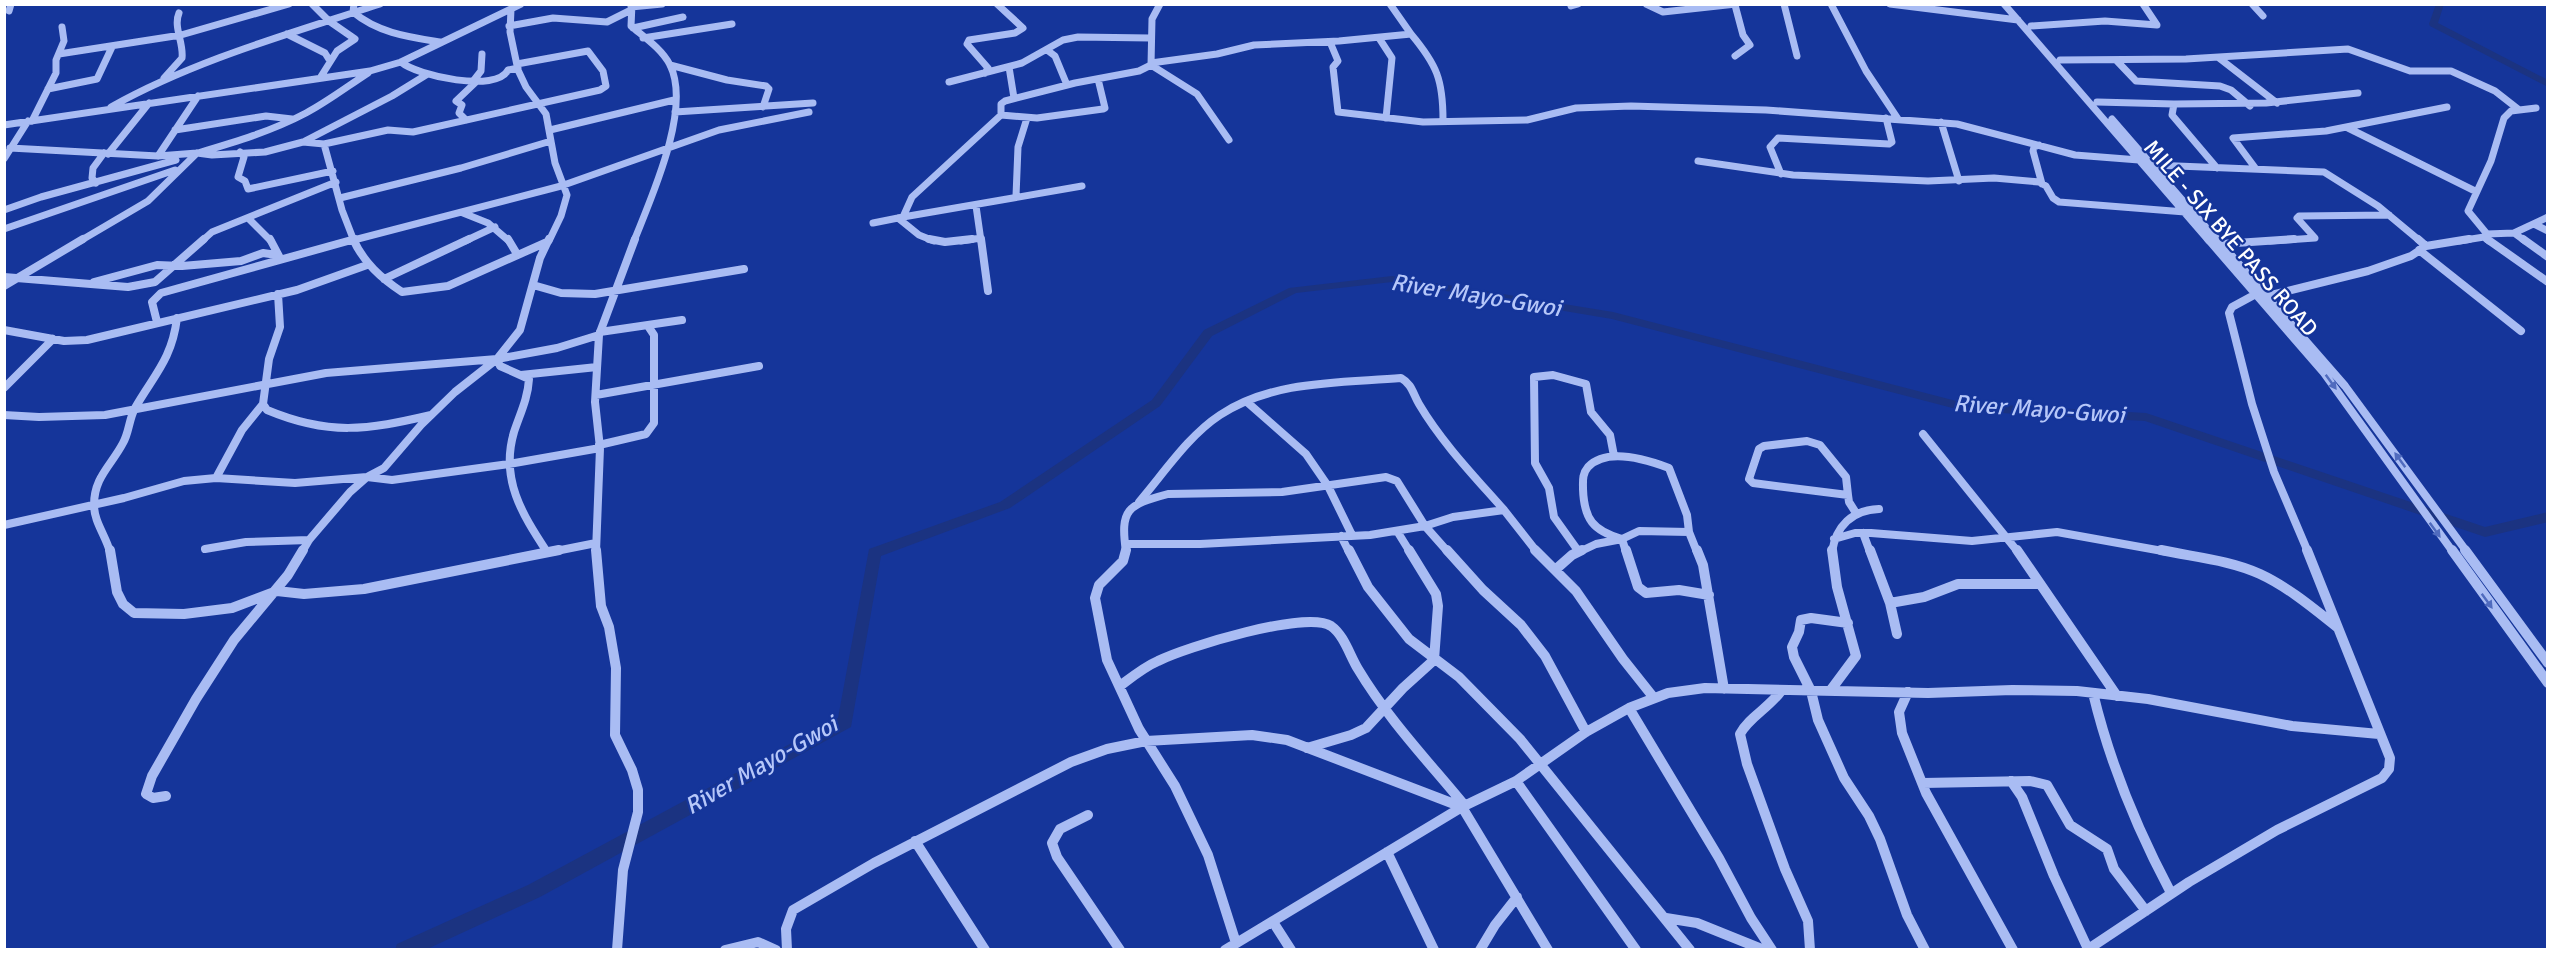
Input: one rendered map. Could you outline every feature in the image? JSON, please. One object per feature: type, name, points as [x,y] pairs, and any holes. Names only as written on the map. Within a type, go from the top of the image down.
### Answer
[{"type":"street","points":[[59,54],[181,35],[289,4]]},
{"type":"street","points":[[312,4],[329,21],[355,39],[339,49],[320,78]]},
{"type":"street","points":[[105,110],[157,84],[209,65],[228,54],[329,21],[354,8],[380,4]]},
{"type":"street","points":[[509,26],[553,18],[607,22],[632,7],[662,4]]},
{"type":"street","points":[[985,73],[987,68],[967,44],[969,40],[1015,33],[1023,28],[997,4]]},
{"type":"street","points":[[1151,64],[1152,19],[1160,4]]},
{"type":"street","points":[[1390,4],[1439,70],[1443,90],[1443,120]]},
{"type":"street","points":[[1646,4],[1663,12],[1736,5],[1743,35],[1750,45],[1735,56]]},
{"type":"street","points":[[1784,4],[1797,56]]},
{"type":"street","points":[[1831,4],[1866,71],[1899,119]]},
{"type":"street","points":[[1890,4],[2018,20]]},
{"type":"street","name":"MILE - SIX BYE PASS ROAD","points":[[2004,4],[2324,373],[2547,683]]},
{"type":"street","points":[[2012,4],[2345,386],[2470,554],[2547,663]]},
{"type":"street","points":[[2031,26],[2105,21],[2157,25],[2143,4]]},
{"type":"street","points":[[2252,4],[2263,16]]},
{"type":"street","points":[[4,125],[370,71],[401,62],[521,5]]},
{"type":"street","points":[[617,950],[623,870],[638,812],[638,790],[632,770],[615,735],[616,668],[609,627],[601,606],[596,543],[599,446],[597,368],[600,334],[669,148],[675,112],[670,65],[660,51],[633,28],[630,23],[632,7]]},
{"type":"street","points":[[354,8],[365,22],[384,29],[440,42]]},
{"type":"street","points":[[166,796],[153,798],[146,795],[152,776],[195,699],[234,640],[277,591],[309,540],[350,492],[367,477],[384,468],[431,415],[472,377],[497,359],[520,330],[546,242],[565,206],[567,195],[555,163],[546,114],[526,87],[517,66],[509,26],[511,9]]},
{"type":"street","points":[[157,84],[170,74],[182,58],[181,35],[176,29],[175,20],[178,13]]},
{"type":"street","points":[[633,28],[684,16]]},
{"type":"street","points":[[643,38],[732,24]]},
{"type":"street","points":[[4,159],[30,121],[56,73],[64,41],[62,27]]},
{"type":"street","points":[[286,34],[325,52],[330,61]]},
{"type":"street","points":[[901,218],[912,197],[1001,115],[1001,104],[1014,98],[1139,71],[1151,64],[1217,54],[1254,45],[1330,42],[1411,34]]},
{"type":"street","points":[[949,82],[1009,67],[1047,50],[1058,41],[1078,37],[1150,38]]},
{"type":"street","points":[[1379,38],[1392,58],[1386,118]]},
{"type":"street","points":[[1330,42],[1338,61],[1333,67],[1338,112],[1423,122],[1527,120],[1576,108],[1631,106],[1766,110],[1941,122],[1966,126],[2075,155],[2139,160]]},
{"type":"street","points":[[48,89],[97,79],[112,47]]},
{"type":"street","points":[[2060,60],[2219,58],[2348,49],[2409,71],[2455,72],[2495,91],[2518,109]]},
{"type":"street","points":[[1047,50],[1055,56],[1067,85]]},
{"type":"street","points":[[303,142],[324,144],[384,130],[413,132],[600,90],[606,86],[607,78],[603,69],[588,51],[517,66],[508,70],[500,79],[476,80],[426,75],[410,70],[401,62]]},
{"type":"street","points":[[466,120],[460,117],[462,105],[456,101],[474,86],[481,71],[482,54]]},
{"type":"street","points":[[2219,58],[2277,103]]},
{"type":"street","points":[[2116,60],[2136,81],[2220,86],[2232,90],[2250,106]]},
{"type":"street","points":[[1151,64],[1197,94],[1229,140]]},
{"type":"street","points":[[670,65],[766,87],[769,89],[763,107]]},
{"type":"street","points":[[1009,67],[1014,98]]},
{"type":"street","points":[[4,210],[258,135],[294,119],[370,71]]},
{"type":"street","points":[[10,148],[158,156],[265,152],[303,142],[392,96],[426,75]]},
{"type":"street","points":[[1001,115],[1027,118],[1106,108],[1098,79]]},
{"type":"street","points":[[2097,102],[2250,106],[2358,93]]},
{"type":"street","points":[[158,156],[198,96]]},
{"type":"street","points":[[550,130],[674,100]]},
{"type":"street","points":[[96,183],[92,178],[93,168],[149,103]]},
{"type":"street","points":[[675,112],[813,103]]},
{"type":"street","points":[[2174,104],[2172,115],[2217,168]]},
{"type":"street","points":[[2256,169],[2233,138],[2348,128],[2447,107]]},
{"type":"street","points":[[2536,108],[2511,111],[2504,118],[2491,161],[2475,191],[2468,211],[2486,230],[2486,235],[2547,282]]},
{"type":"street","points":[[155,282],[154,292],[161,293],[280,257],[463,213],[564,185],[743,124],[809,112]]},
{"type":"street","points":[[175,130],[266,116],[294,119]]},
{"type":"street","points":[[1016,196],[1018,138],[1027,118]]},
{"type":"street","points":[[1781,174],[1770,147],[1778,138],[1889,144],[1892,142],[1886,118]]},
{"type":"street","points":[[1941,122],[1959,181]]},
{"type":"street","points":[[2348,128],[2475,191]]},
{"type":"street","points":[[340,198],[461,168],[550,141]]},
{"type":"street","points":[[324,144],[351,241],[367,265],[398,289],[407,293],[442,287],[546,242]]},
{"type":"street","points":[[2039,145],[2034,147],[2033,152],[2042,184],[2059,202],[2185,212]]},
{"type":"street","points":[[240,152],[244,157],[238,177],[245,181],[249,189],[333,171]]},
{"type":"street","points":[[4,286],[148,201],[197,153]]},
{"type":"street","points":[[1698,161],[1781,174],[1959,181],[1994,178],[2042,184]]},
{"type":"street","points":[[2153,165],[2327,173],[2389,215],[2422,248],[2521,331]]},
{"type":"street","points":[[4,229],[179,169]]},
{"type":"street","points":[[4,277],[128,287],[155,282],[212,232],[336,182]]},
{"type":"street","points":[[873,223],[1082,186]]},
{"type":"street","points":[[976,206],[988,291]]},
{"type":"street","points":[[463,213],[495,227],[506,236],[517,254]]},
{"type":"street","points":[[2221,244],[2315,238],[2297,218],[2299,216],[2389,215]]},
{"type":"street","points":[[901,218],[914,233],[932,243],[981,238]]},
{"type":"street","points":[[2267,296],[2368,271],[2411,256],[2422,248],[2486,235],[2514,233],[2547,218]]},
{"type":"street","points":[[249,219],[272,241],[280,257]]},
{"type":"street","points":[[2191,220],[2200,220]]},
{"type":"street","points":[[2534,224],[2547,231]]},
{"type":"street","points":[[384,279],[495,227]]},
{"type":"street","points":[[2514,233],[2547,256]]},
{"type":"street","points":[[89,283],[148,267],[246,260],[263,253],[280,257]]},
{"type":"street","points":[[4,330],[75,342],[87,340],[278,294],[318,283],[367,265]]},
{"type":"street","points":[[533,285],[545,290],[578,295],[614,292],[744,269]]},
{"type":"street","points":[[157,322],[152,302],[161,293]]},
{"type":"street","points":[[216,478],[247,421],[263,404],[269,359],[280,327],[278,294]]},
{"type":"street","points":[[2011,781],[2022,797],[2054,876],[2088,949],[2171,893],[2277,830],[2382,778],[2389,769],[2390,758],[2274,472],[2252,404],[2229,313],[2232,307],[2256,294]]},
{"type":"street","points":[[177,318],[175,336],[169,355],[133,411],[124,442],[97,482],[94,505],[96,520],[112,558],[117,592],[123,604],[134,613],[184,614],[232,608],[277,591],[304,594],[364,589],[596,543]]},
{"type":"street","points":[[4,415],[79,417],[133,411],[265,384],[366,369],[497,359],[557,348],[600,334],[682,320]]},
{"type":"street","points":[[4,525],[94,505],[184,481],[216,478],[295,483],[367,477],[393,480],[509,464],[637,436],[651,430],[654,423],[654,335],[648,326]]},
{"type":"street","points":[[4,388],[53,339]]},
{"type":"street","points":[[497,359],[500,366],[529,379],[529,386],[510,446],[508,476],[516,505],[547,552]]},
{"type":"street","points":[[596,395],[759,366]]},
{"type":"street","points":[[521,375],[597,368]]},
{"type":"street","points":[[1579,552],[1554,517],[1549,488],[1535,463],[1534,377],[1541,375],[1566,377],[1586,384],[1590,411],[1610,434],[1615,448],[1614,456]]},
{"type":"street","points":[[1654,698],[1623,659],[1576,591],[1527,542],[1504,510],[1448,446],[1406,379],[1287,387],[1220,415],[1198,434],[1124,517],[1122,526],[1126,553],[1123,561],[1099,585],[1095,598],[1107,660],[1146,741],[1175,786],[1208,855],[1230,947],[1464,807],[1516,781],[1586,732],[1629,708],[1654,698],[1688,689],[1908,692],[2012,690],[2093,693],[2292,726],[2379,734]]},
{"type":"street","points":[[1247,402],[1306,454],[1329,486],[1346,536],[1368,586],[1389,615],[1409,639],[1459,677],[1499,715],[1690,950]]},
{"type":"street","points":[[263,404],[267,410],[274,413],[322,429],[344,431],[373,428],[431,415]]},
{"type":"street","points":[[1923,434],[2008,538],[2117,696]]},
{"type":"street","points":[[1849,495],[1752,483],[1749,479],[1759,449],[1764,446],[1814,442],[1827,451],[1846,477],[1849,495],[1856,513]]},
{"type":"street","points":[[1622,539],[1610,536],[1597,528],[1582,508],[1583,476],[1590,466],[1614,456],[1659,463],[1669,468],[1687,515],[1689,532],[1702,565],[1724,689]]},
{"type":"street","points":[[1133,508],[1168,494],[1282,492],[1391,478],[1397,481],[1425,526],[1483,590],[1521,625],[1545,656],[1586,732]]},
{"type":"street","points":[[1830,691],[1856,656],[1831,562],[1834,539],[1841,525],[1856,513],[1867,509],[1879,509]]},
{"type":"street","points":[[1125,544],[1200,544],[1346,536],[1397,531],[1425,526],[1454,517],[1504,510]]},
{"type":"street","points":[[1555,570],[1579,552],[1596,544],[1622,539],[1646,530],[1689,532]]},
{"type":"street","points":[[1306,748],[1351,735],[1366,728],[1403,688],[1434,660],[1438,606],[1436,594],[1397,531]]},
{"type":"street","points":[[1834,539],[1863,533],[1972,541],[2057,532],[2110,540],[2228,564],[2260,574],[2294,594],[2337,627]]},
{"type":"street","points":[[1863,533],[1890,603],[1897,634]]},
{"type":"street","points":[[1622,539],[1638,587],[1646,593],[1679,590],[1709,596]]},
{"type":"street","points":[[205,549],[246,542],[309,540]]},
{"type":"street","points":[[1890,603],[1924,597],[1958,584],[2040,584]]},
{"type":"street","points":[[1848,623],[1811,618],[1801,620],[1797,639],[1792,647],[1794,657],[1811,691],[1818,720],[1844,778],[1869,816],[1880,838],[1907,915],[1925,950]]},
{"type":"street","points":[[1120,686],[1159,660],[1210,643],[1279,625],[1322,623],[1329,625],[1337,633],[1369,688],[1464,807],[1548,950]]},
{"type":"street","points":[[1781,691],[1771,705],[1745,725],[1740,734],[1747,764],[1781,858],[1808,921],[1810,950]]},
{"type":"street","points":[[1908,692],[1899,712],[1902,733],[1935,813],[2013,950]]},
{"type":"street","points":[[2093,693],[2100,727],[2118,780],[2143,843],[2171,893]]},
{"type":"street","points":[[1629,708],[1719,858],[1751,918],[1772,950]]},
{"type":"street","points":[[787,950],[785,932],[793,910],[915,841],[1071,762],[1107,749],[1146,741],[1221,735],[1252,735],[1287,740],[1464,807]]},
{"type":"street","points":[[1516,781],[1636,950]]},
{"type":"street","points":[[1923,783],[2030,781],[2047,785],[2070,825],[2107,849],[2114,869],[2146,911]]},
{"type":"street","points":[[1088,815],[1060,828],[1052,843],[1057,857],[1120,950]]},
{"type":"street","points":[[915,841],[985,950]]},
{"type":"street","points":[[1387,852],[1434,950]]},
{"type":"street","points":[[1480,950],[1516,897]]},
{"type":"street","points":[[1666,918],[1697,923],[1764,950]]},
{"type":"street","points":[[1273,922],[1291,950]]},
{"type":"street","points":[[725,950],[758,942],[776,950]]},
{"type":"waterway","name":"River Mayo-Gwoi","points":[[2440,4],[2433,24],[2548,84]]},
{"type":"waterway","name":"River Mayo-Gwoi","points":[[404,950],[534,891],[845,722],[874,553],[1005,505],[1156,403],[1208,333],[1293,290],[1392,279],[1613,316],[1964,407],[2146,417],[2485,532],[2548,517]]}]
